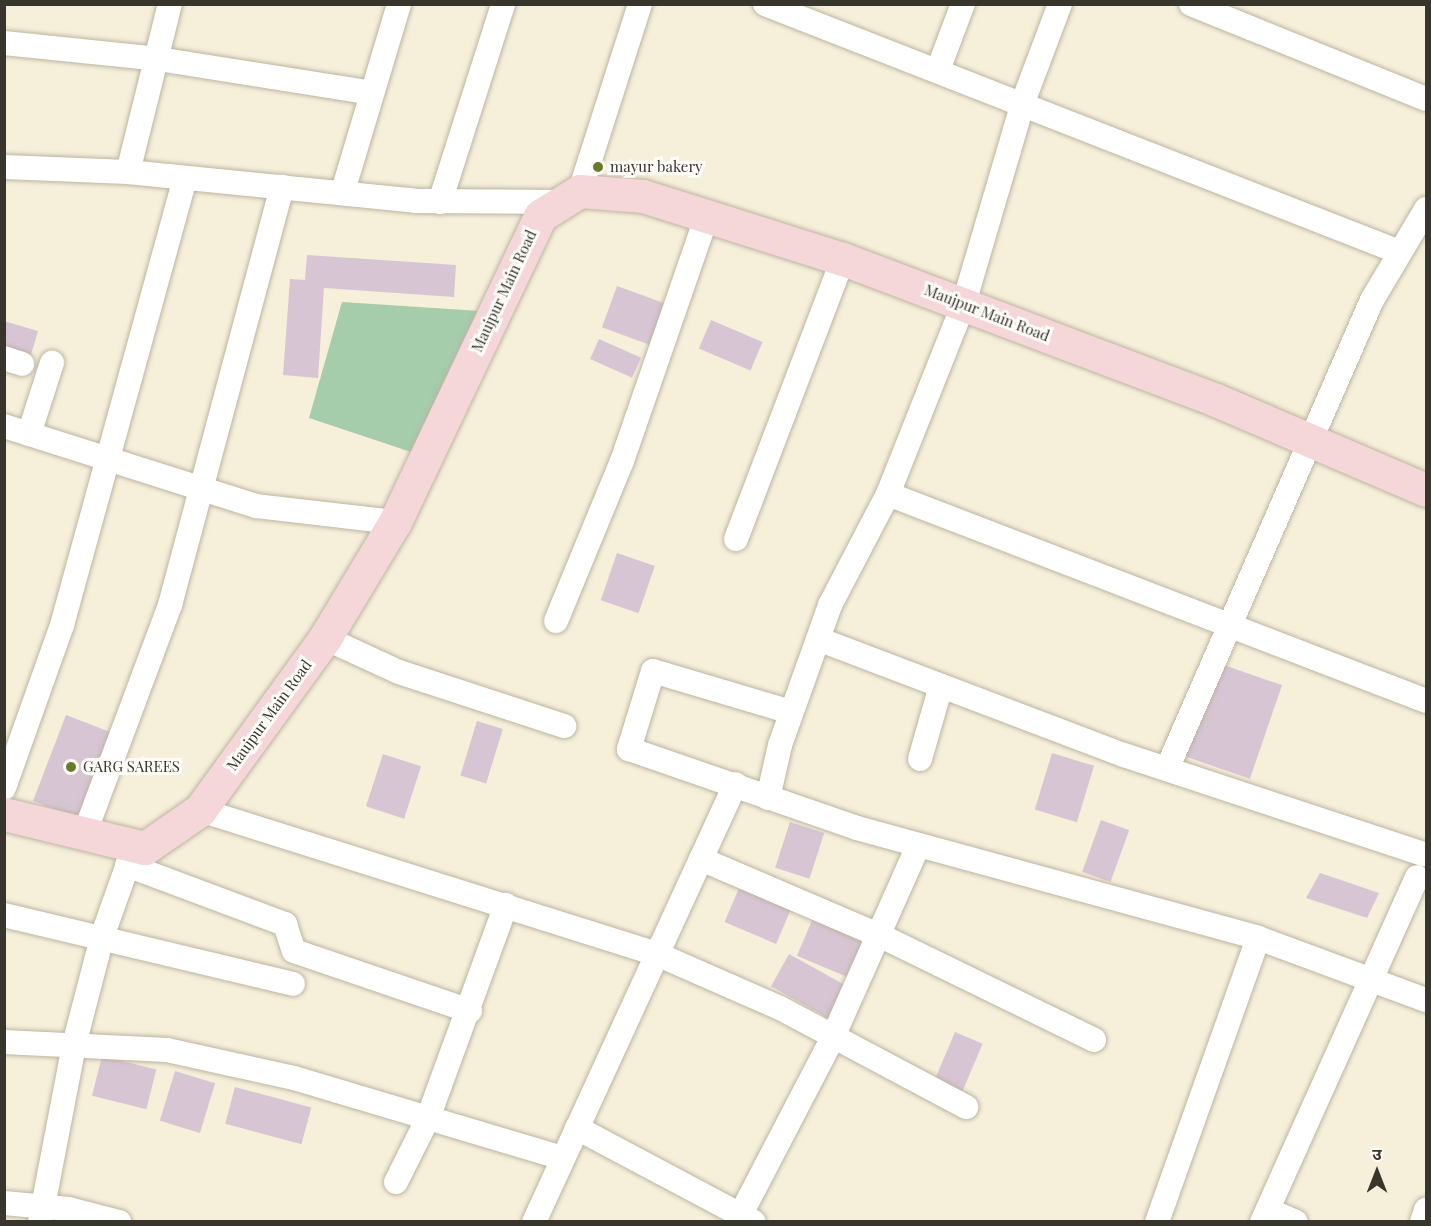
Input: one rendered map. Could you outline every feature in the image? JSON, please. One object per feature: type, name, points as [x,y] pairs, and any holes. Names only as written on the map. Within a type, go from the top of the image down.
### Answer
[{"type":"street","points":[[128,172],[170,4]]},
{"type":"street","points":[[440,202],[503,4]]},
{"type":"street","points":[[4,167],[128,172],[440,202],[568,196],[640,4]]},
{"type":"street","points":[[765,4],[1023,102],[1398,252]]},
{"type":"street","points":[[938,70],[963,4]]},
{"type":"street","points":[[768,798],[792,712],[818,639],[849,565],[888,494],[964,303],[1023,102],[1060,4]]},
{"type":"street","points":[[1191,4],[1426,99]]},
{"type":"street","points":[[344,191],[394,5]]},
{"type":"street","points":[[4,44],[158,59],[372,93]]},
{"type":"street","points":[[4,788],[62,625],[185,179]]},
{"type":"street","points":[[84,835],[170,605],[198,488],[282,187]]},
{"type":"street","name":"Maujpur Main Road","points":[[130,856],[164,838],[200,810],[325,638],[395,522],[512,267],[540,216],[568,196],[643,196],[843,259],[964,303],[1312,439],[1426,489]]},
{"type":"street","points":[[1167,770],[1228,621],[1398,252],[1426,209]]},
{"type":"street","points":[[556,621],[622,461],[707,215]]},
{"type":"street","points":[[736,539],[843,259]]},
{"type":"street","points":[[29,434],[52,363]]},
{"type":"street","points":[[4,426],[256,506],[395,522]]},
{"type":"street","points":[[888,494],[1228,621],[1426,701]]},
{"type":"street","points":[[325,638],[399,672],[564,726]]},
{"type":"street","points":[[818,639],[1423,864],[1368,982],[1265,1216],[1296,1221]]},
{"type":"street","points":[[792,712],[653,671],[629,749],[735,784],[768,798],[918,846],[1258,938],[1368,982],[1426,1000]]},
{"type":"street","points":[[920,759],[941,686]]},
{"type":"street","points":[[534,1221],[659,955],[735,784]]},
{"type":"street","points":[[200,810],[659,955],[833,1037],[966,1107]]},
{"type":"street","points":[[4,814],[84,835],[285,924],[294,951],[470,1011]]},
{"type":"street","points":[[577,1128],[747,1218],[881,936],[918,846]]},
{"type":"street","points":[[42,1214],[75,1041],[102,937],[130,856]]},
{"type":"street","points":[[701,859],[881,936],[1094,1040]]},
{"type":"street","points":[[396,1182],[428,1118],[470,1011],[506,905]]},
{"type":"street","points":[[4,915],[293,984]]},
{"type":"street","points":[[1157,1221],[1258,938]]},
{"type":"street","points":[[4,1042],[75,1041],[167,1050],[294,1078],[562,1158]]},
{"type":"street","points":[[4,1203],[42,1214],[119,1221]]},
{"type":"street","points":[[1422,1221],[1426,1210]]},
{"type":"green space","points":[[342,302],[495,312],[420,455],[309,418]]},
{"type":"building","points":[[307,255],[456,265],[454,297],[324,288],[318,378],[283,375],[290,279],[305,280]]},
{"type":"building","points":[[617,286],[666,304],[651,345],[602,327]]},
{"type":"building","points":[[711,320],[763,342],[750,370],[699,349]]},
{"type":"building","points":[[4,321],[38,331],[29,361],[4,354]]},
{"type":"building","points":[[599,339],[641,358],[632,378],[590,359]]},
{"type":"building","points":[[617,553],[655,566],[639,613],[601,600]]},
{"type":"building","points":[[1215,662],[1282,685],[1250,779],[1183,756]]},
{"type":"building","name":"GARG SAREES","points":[[66,715],[111,732],[78,818],[33,801]]},
{"type":"building","points":[[477,721],[503,729],[486,783],[460,776]]},
{"type":"building","points":[[1052,753],[1094,766],[1077,822],[1035,809]]},
{"type":"building","points":[[383,754],[421,766],[404,819],[366,806]]},
{"type":"building","points":[[1101,820],[1129,830],[1110,882],[1082,872]]},
{"type":"building","points":[[790,822],[824,833],[809,879],[775,868]]},
{"type":"building","points":[[1320,873],[1379,893],[1367,918],[1306,898]]},
{"type":"building","points":[[739,888],[791,910],[776,944],[725,922]]},
{"type":"building","points":[[813,918],[865,940],[849,978],[797,956]]},
{"type":"building","points":[[789,954],[848,987],[831,1019],[771,986]]},
{"type":"building","points":[[955,1032],[983,1044],[960,1096],[933,1084]]},
{"type":"building","points":[[102,1056],[156,1070],[146,1109],[92,1096]]},
{"type":"building","points":[[175,1071],[215,1083],[200,1133],[160,1121]]},
{"type":"building","points":[[235,1087],[311,1107],[301,1144],[225,1124]]},
{"type":"place","name":"mayur bakery","points":[[598,167]]},
{"type":"place","name":"GARG SAREES","points":[[71,767]]}]
